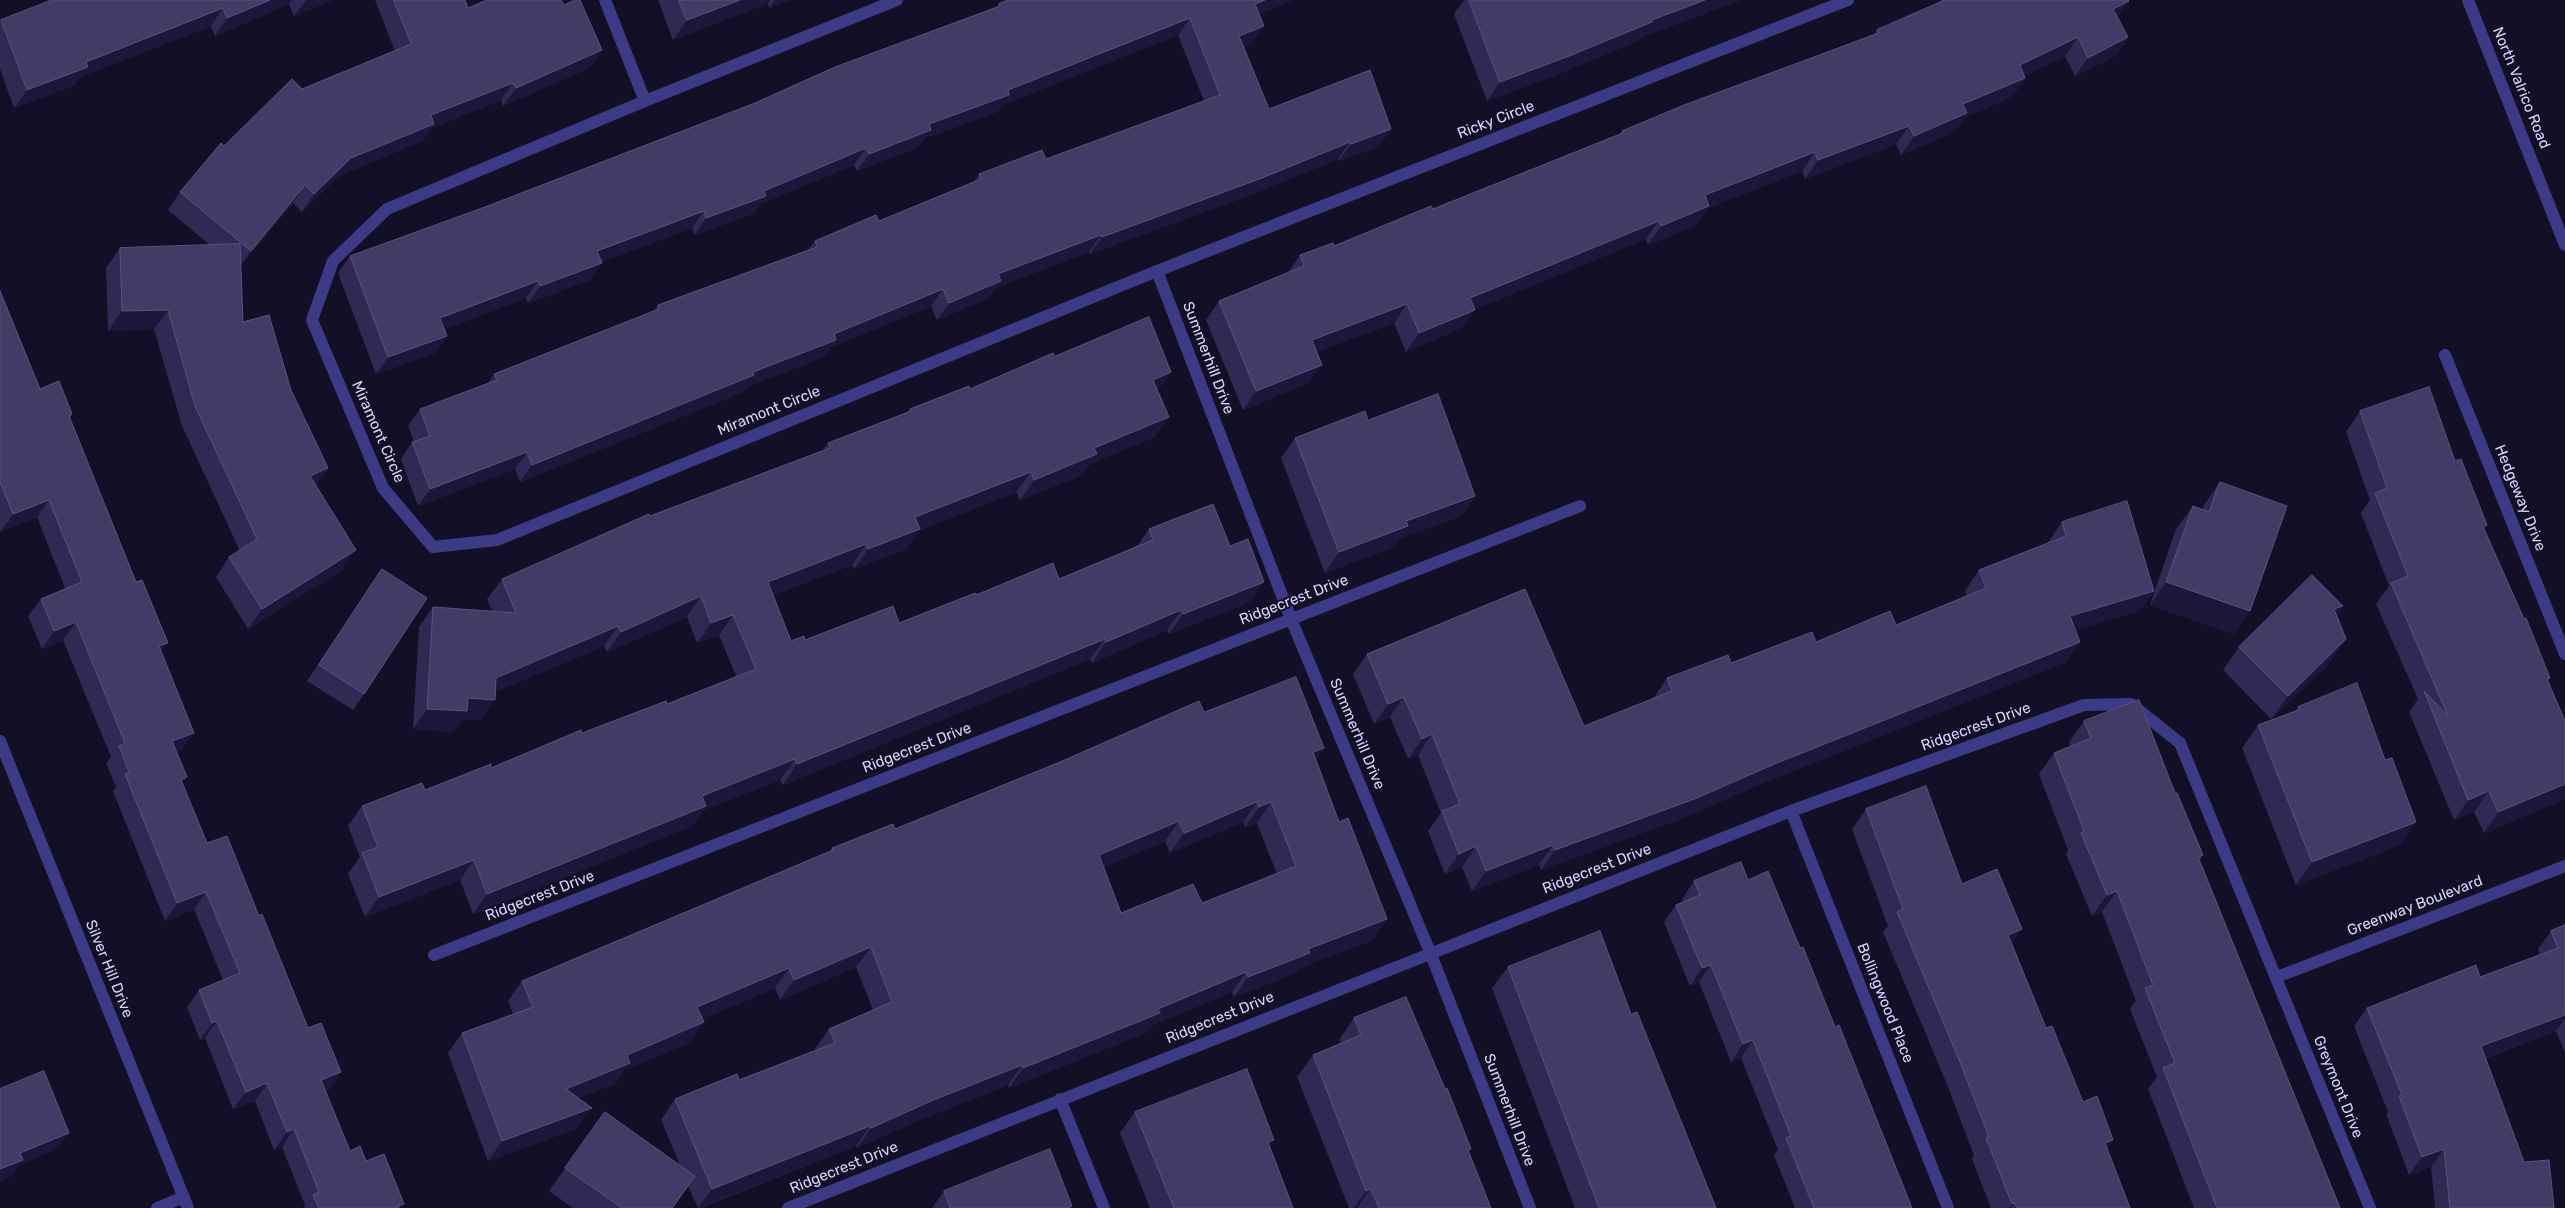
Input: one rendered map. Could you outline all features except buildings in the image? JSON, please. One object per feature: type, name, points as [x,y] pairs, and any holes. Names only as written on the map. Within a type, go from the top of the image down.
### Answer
[{"type":"street","points":[[605,0],[645,101]]},
{"type":"street","name":"Miramont Circle","points":[[897,0],[645,101],[387,209],[334,261],[312,320],[383,488],[433,547],[497,540],[1157,271]]},
{"type":"street","name":"Ricky Circle","points":[[1157,271],[1848,0]]},
{"type":"street","name":"North Valrico Road","points":[[2468,0],[2565,245]]},
{"type":"street","name":"Summerhill Drive","points":[[1157,271],[1291,619],[1430,952],[1530,1208]]},
{"type":"street","name":"Hedgeway Drive","points":[[2445,355],[2565,654]]},
{"type":"street","name":"Ridgecrest Drive","points":[[434,956],[1580,506]]},
{"type":"street","name":"Ridgecrest Drive","points":[[788,1208],[1430,952],[1792,811],[2084,705],[2131,704],[2180,743],[2276,977]]},
{"type":"street","name":"Silver Hill Drive","points":[[1,745],[186,1202]]},
{"type":"street","name":"Bollingwood Place","points":[[1792,811],[1948,1208]]},
{"type":"street","name":"Greenway Boulevard","points":[[2276,977],[2565,866]]},
{"type":"street","name":"Greymont Drive","points":[[2276,977],[2370,1208]]},
{"type":"street","points":[[1060,1099],[1104,1208]]},
{"type":"street","points":[[157,1208],[186,1202]]}]
